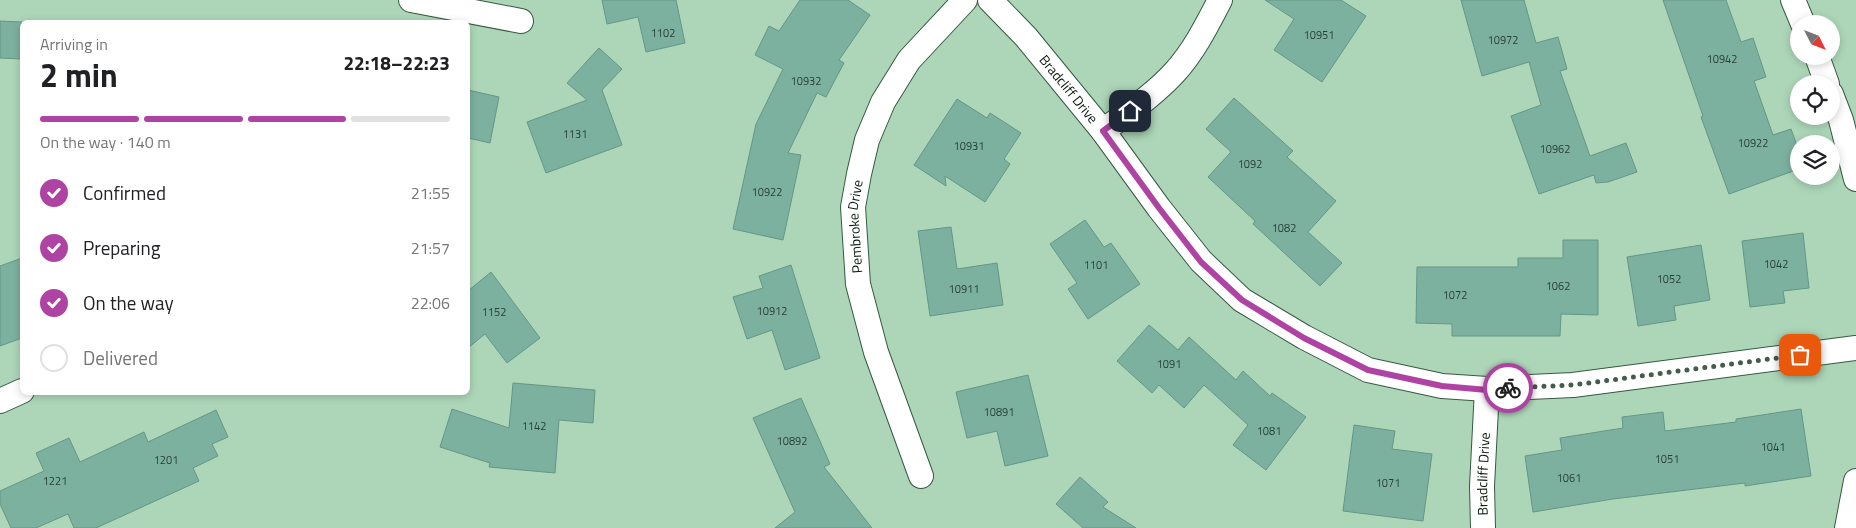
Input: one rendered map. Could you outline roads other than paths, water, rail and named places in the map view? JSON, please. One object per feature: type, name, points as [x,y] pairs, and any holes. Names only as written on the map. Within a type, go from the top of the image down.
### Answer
[{"type":"street","points":[[411,0],[520,21]]},
{"type":"street","name":"Pembroke Drive","points":[[921,476],[876,352],[858,284],[854,207],[867,140],[883,102],[909,60],[965,0]]},
{"type":"street","name":"Bradcliff Drive","points":[[990,0],[1026,37],[1103,131],[1201,262],[1242,300],[1304,338],[1368,370],[1442,386],[1487,390],[1573,385],[1856,348]]},
{"type":"street","points":[[1103,131],[1143,101],[1175,73],[1196,44],[1220,0]]},
{"type":"street","points":[[1793,0],[1799,15]]},
{"type":"street","points":[[1840,117],[1856,179]]},
{"type":"street","name":"Bradcliff Drive","points":[[1483,528],[1482,486],[1487,390]]},
{"type":"street","points":[[0,401],[20,392]]},
{"type":"street","points":[[1847,528],[1856,481]]}]
